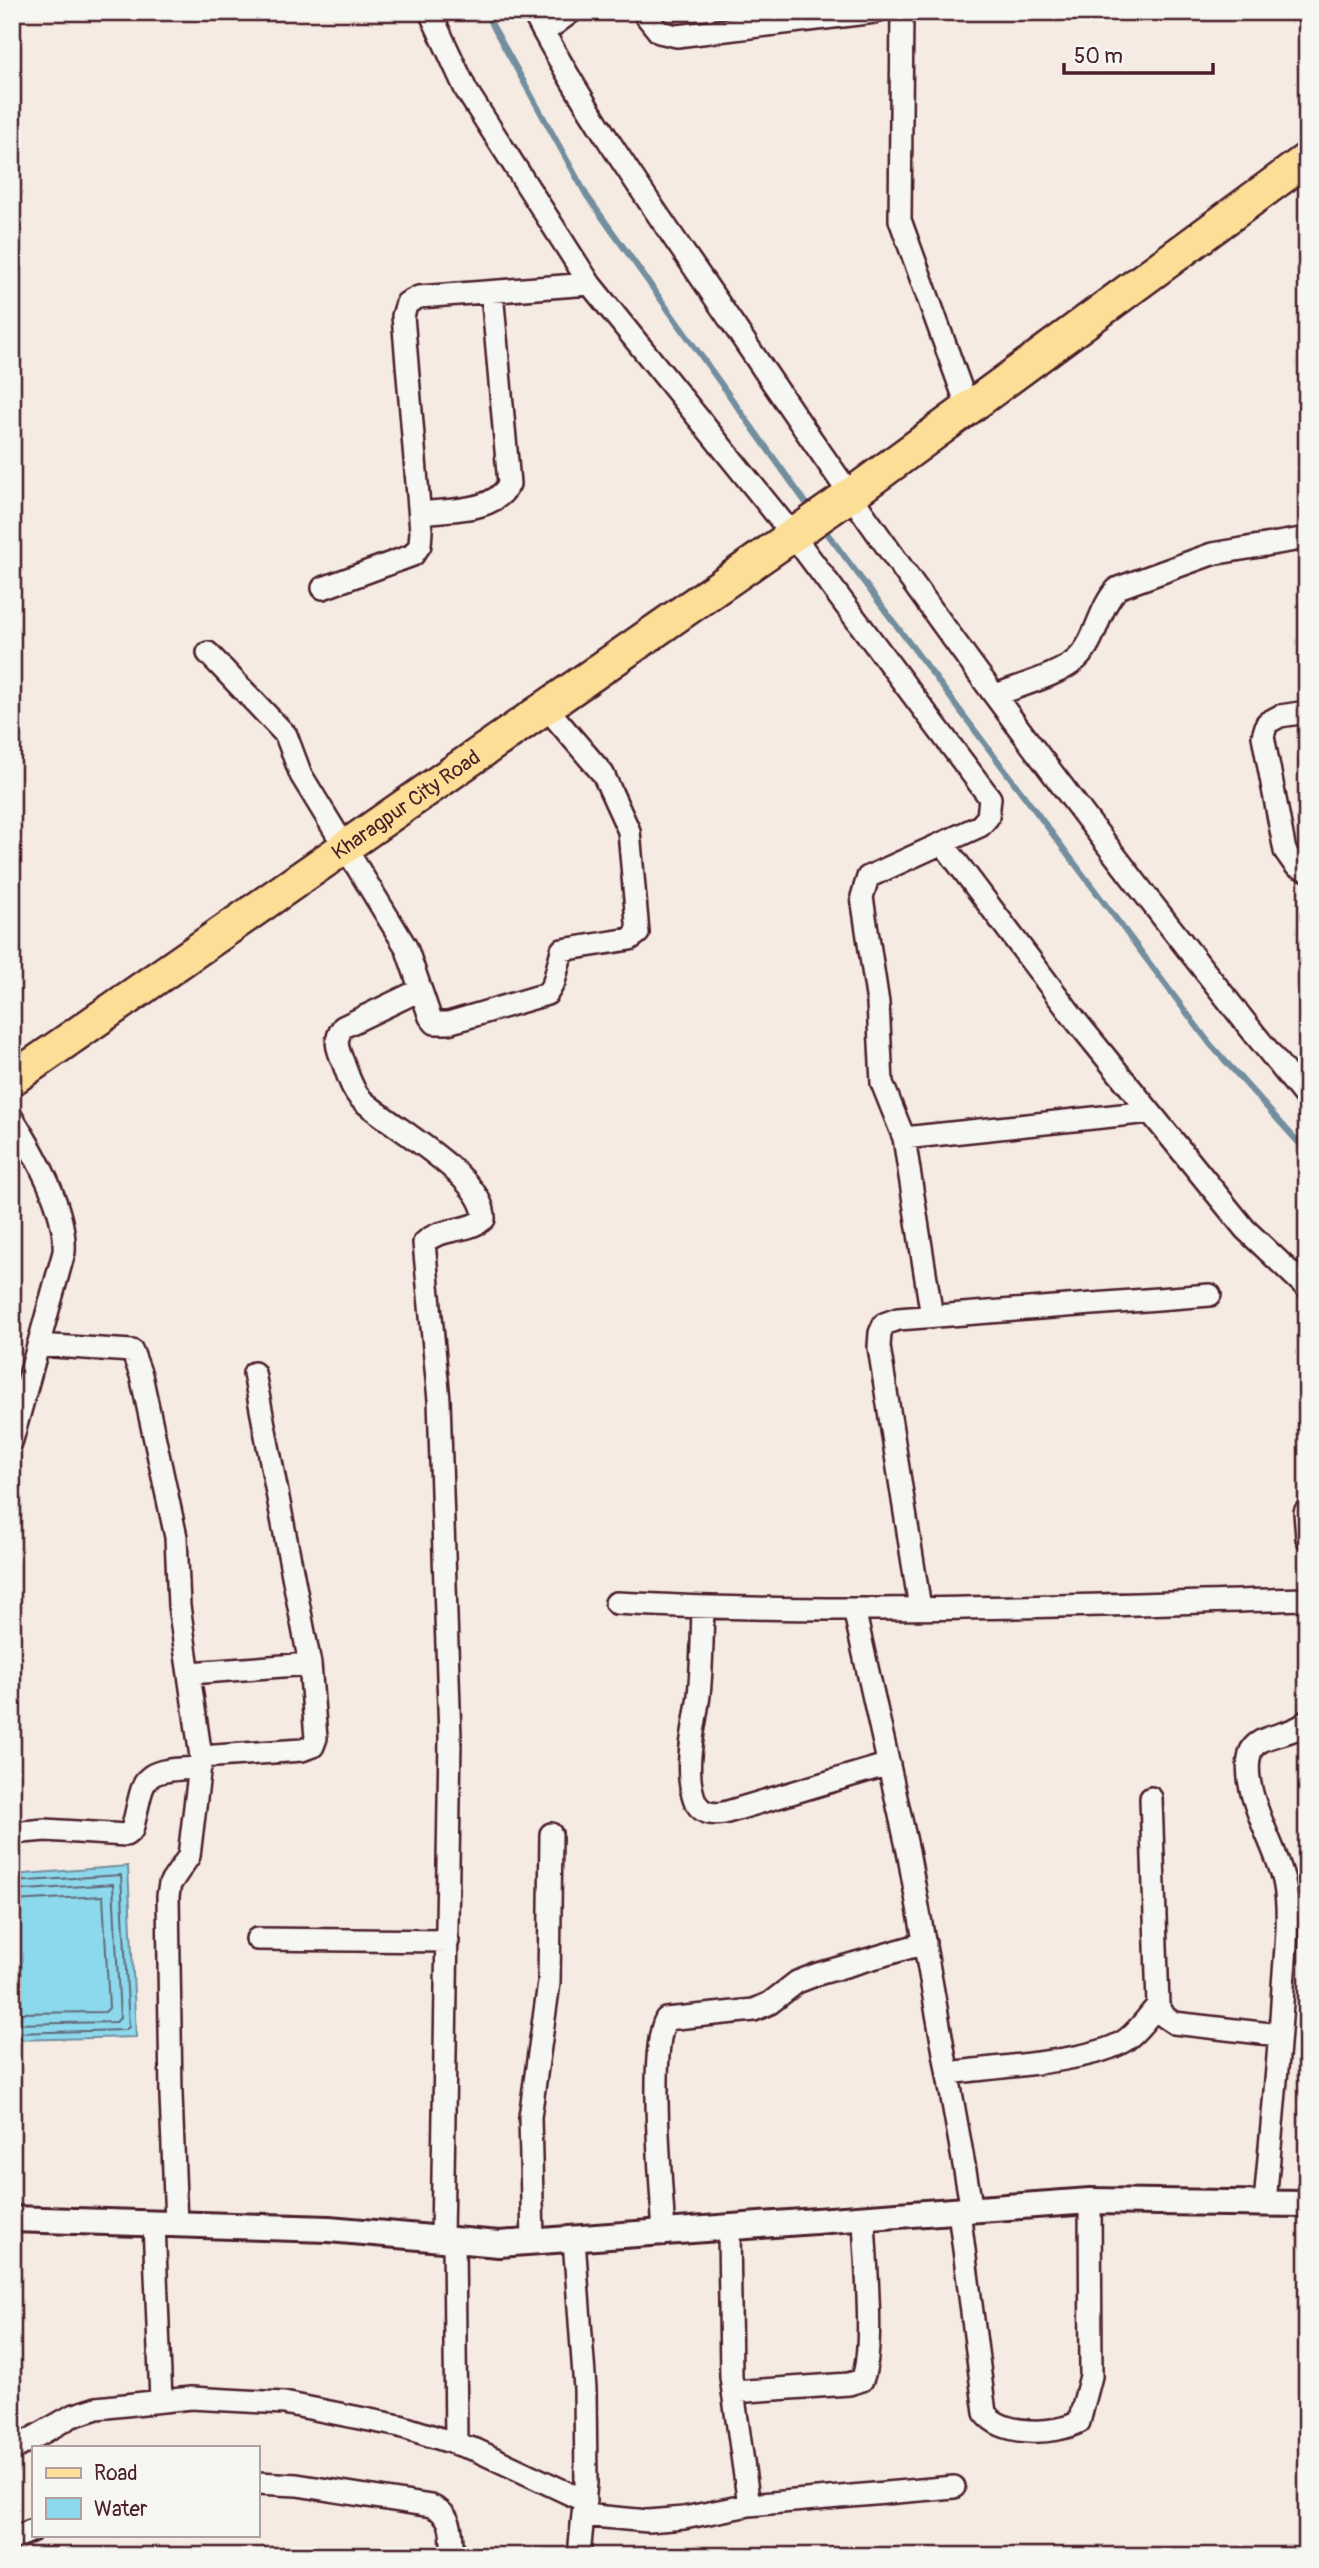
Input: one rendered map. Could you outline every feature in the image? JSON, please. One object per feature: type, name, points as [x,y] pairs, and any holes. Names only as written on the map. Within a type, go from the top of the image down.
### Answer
[{"type":"main road","name":"Kharagpur City Road","points":[[12,1079],[839,502],[1307,159]]},
{"type":"street","points":[[430,12],[473,102],[590,284],[795,532],[990,798],[988,817],[980,826],[944,845],[869,877],[863,885],[862,897],[878,1003],[882,1083],[904,1138],[932,1317]]},
{"type":"street","points":[[533,12],[615,149],[839,502],[996,695],[1201,970],[1307,1099]]},
{"type":"street","points":[[544,32],[571,12]]},
{"type":"street","points":[[643,12],[659,32],[677,36],[876,12]]},
{"type":"street","points":[[902,12],[901,220],[968,408]]},
{"type":"street","points":[[323,588],[413,555],[420,545],[420,513],[402,316],[407,303],[419,297],[590,284]]},
{"type":"street","points":[[420,513],[488,504],[503,496],[509,484],[492,292]]},
{"type":"street","points":[[996,695],[1066,667],[1078,659],[1106,600],[1118,588],[1212,554],[1307,538]]},
{"type":"street","points":[[208,653],[286,735],[301,775],[400,934],[430,1017],[435,1023],[448,1023],[547,994],[554,982],[562,950],[630,939],[638,933],[629,831],[603,774],[545,706]]},
{"type":"street","points":[[1307,712],[1280,716],[1267,723],[1263,736],[1285,851],[1295,865],[1307,870]]},
{"type":"street","points":[[944,845],[1077,1022],[1250,1235],[1307,1288]]},
{"type":"street","points":[[420,990],[342,1027],[337,1036],[337,1047],[361,1099],[456,1170],[485,1209],[484,1219],[478,1224],[431,1236],[424,1243],[441,1454],[450,1738],[448,2239],[456,2444]]},
{"type":"street","points":[[904,1138],[1150,1112]]},
{"type":"street","points":[[12,1118],[36,1158],[65,1234],[64,1252],[12,1440]]},
{"type":"street","points":[[920,1608],[880,1333],[884,1324],[898,1319],[1210,1295]]},
{"type":"street","points":[[38,1345],[132,1351],[137,1360],[176,1537],[178,1597],[200,1763],[189,1856],[170,1884],[168,1896],[170,2070],[161,2401]]},
{"type":"street","points":[[12,1833],[46,1830],[126,1835],[132,1830],[143,1782],[151,1775],[200,1763],[285,1752],[313,1745],[316,1728],[310,1664],[254,1373]]},
{"type":"street","points":[[1305,1512],[1307,1538]]},
{"type":"street","points":[[616,1603],[703,1608],[854,1609],[1307,1600]]},
{"type":"street","points":[[703,1608],[699,1692],[690,1769],[694,1800],[701,1810],[711,1815],[724,1813],[889,1764]]},
{"type":"street","points":[[854,1609],[889,1764],[949,2073],[985,2413],[992,2423],[1006,2428],[1054,2430],[1079,2422],[1091,2376],[1090,2201]]},
{"type":"street","points":[[190,1673],[310,1664]]},
{"type":"street","points":[[1265,2204],[1287,1907],[1283,1880],[1261,1825],[1248,1767],[1250,1752],[1256,1744],[1305,1726]]},
{"type":"street","points":[[1151,1798],[1158,2005],[1165,2017],[1174,2023],[1279,2035]]},
{"type":"street","points":[[533,2242],[530,2117],[549,1983],[551,1834]]},
{"type":"street","points":[[257,1939],[448,1941]]},
{"type":"street","points":[[664,2234],[657,2087],[660,2029],[666,2019],[754,2010],[797,1982],[925,1943]]},
{"type":"street","points":[[949,2073],[1086,2054],[1111,2047],[1126,2040],[1158,2005]]},
{"type":"street","points":[[12,2219],[329,2229],[499,2244],[1090,2201],[1307,2204]]},
{"type":"street","points":[[733,2392],[849,2384],[862,2380],[868,2368],[864,2219]]},
{"type":"street","points":[[729,2229],[733,2392],[749,2505]]},
{"type":"street","points":[[574,2240],[585,2389],[584,2508],[579,2556]]},
{"type":"street","points":[[12,2450],[72,2416],[97,2408],[191,2398],[284,2403],[400,2426],[456,2444],[584,2508],[648,2521],[684,2518],[749,2505],[954,2487]]},
{"type":"street","points":[[259,2483],[297,2485],[431,2506],[440,2510],[448,2519],[452,2530],[452,2556]]},
{"type":"street","points":[[12,2539],[32,2530]]},
{"type":"water","points":[[128,1866],[136,2037],[12,2040],[12,1875]]},
{"type":"waterway","points":[[485,12],[587,196],[811,510]]},
{"type":"waterway","points":[[821,525],[1210,1044],[1307,1152]]}]
